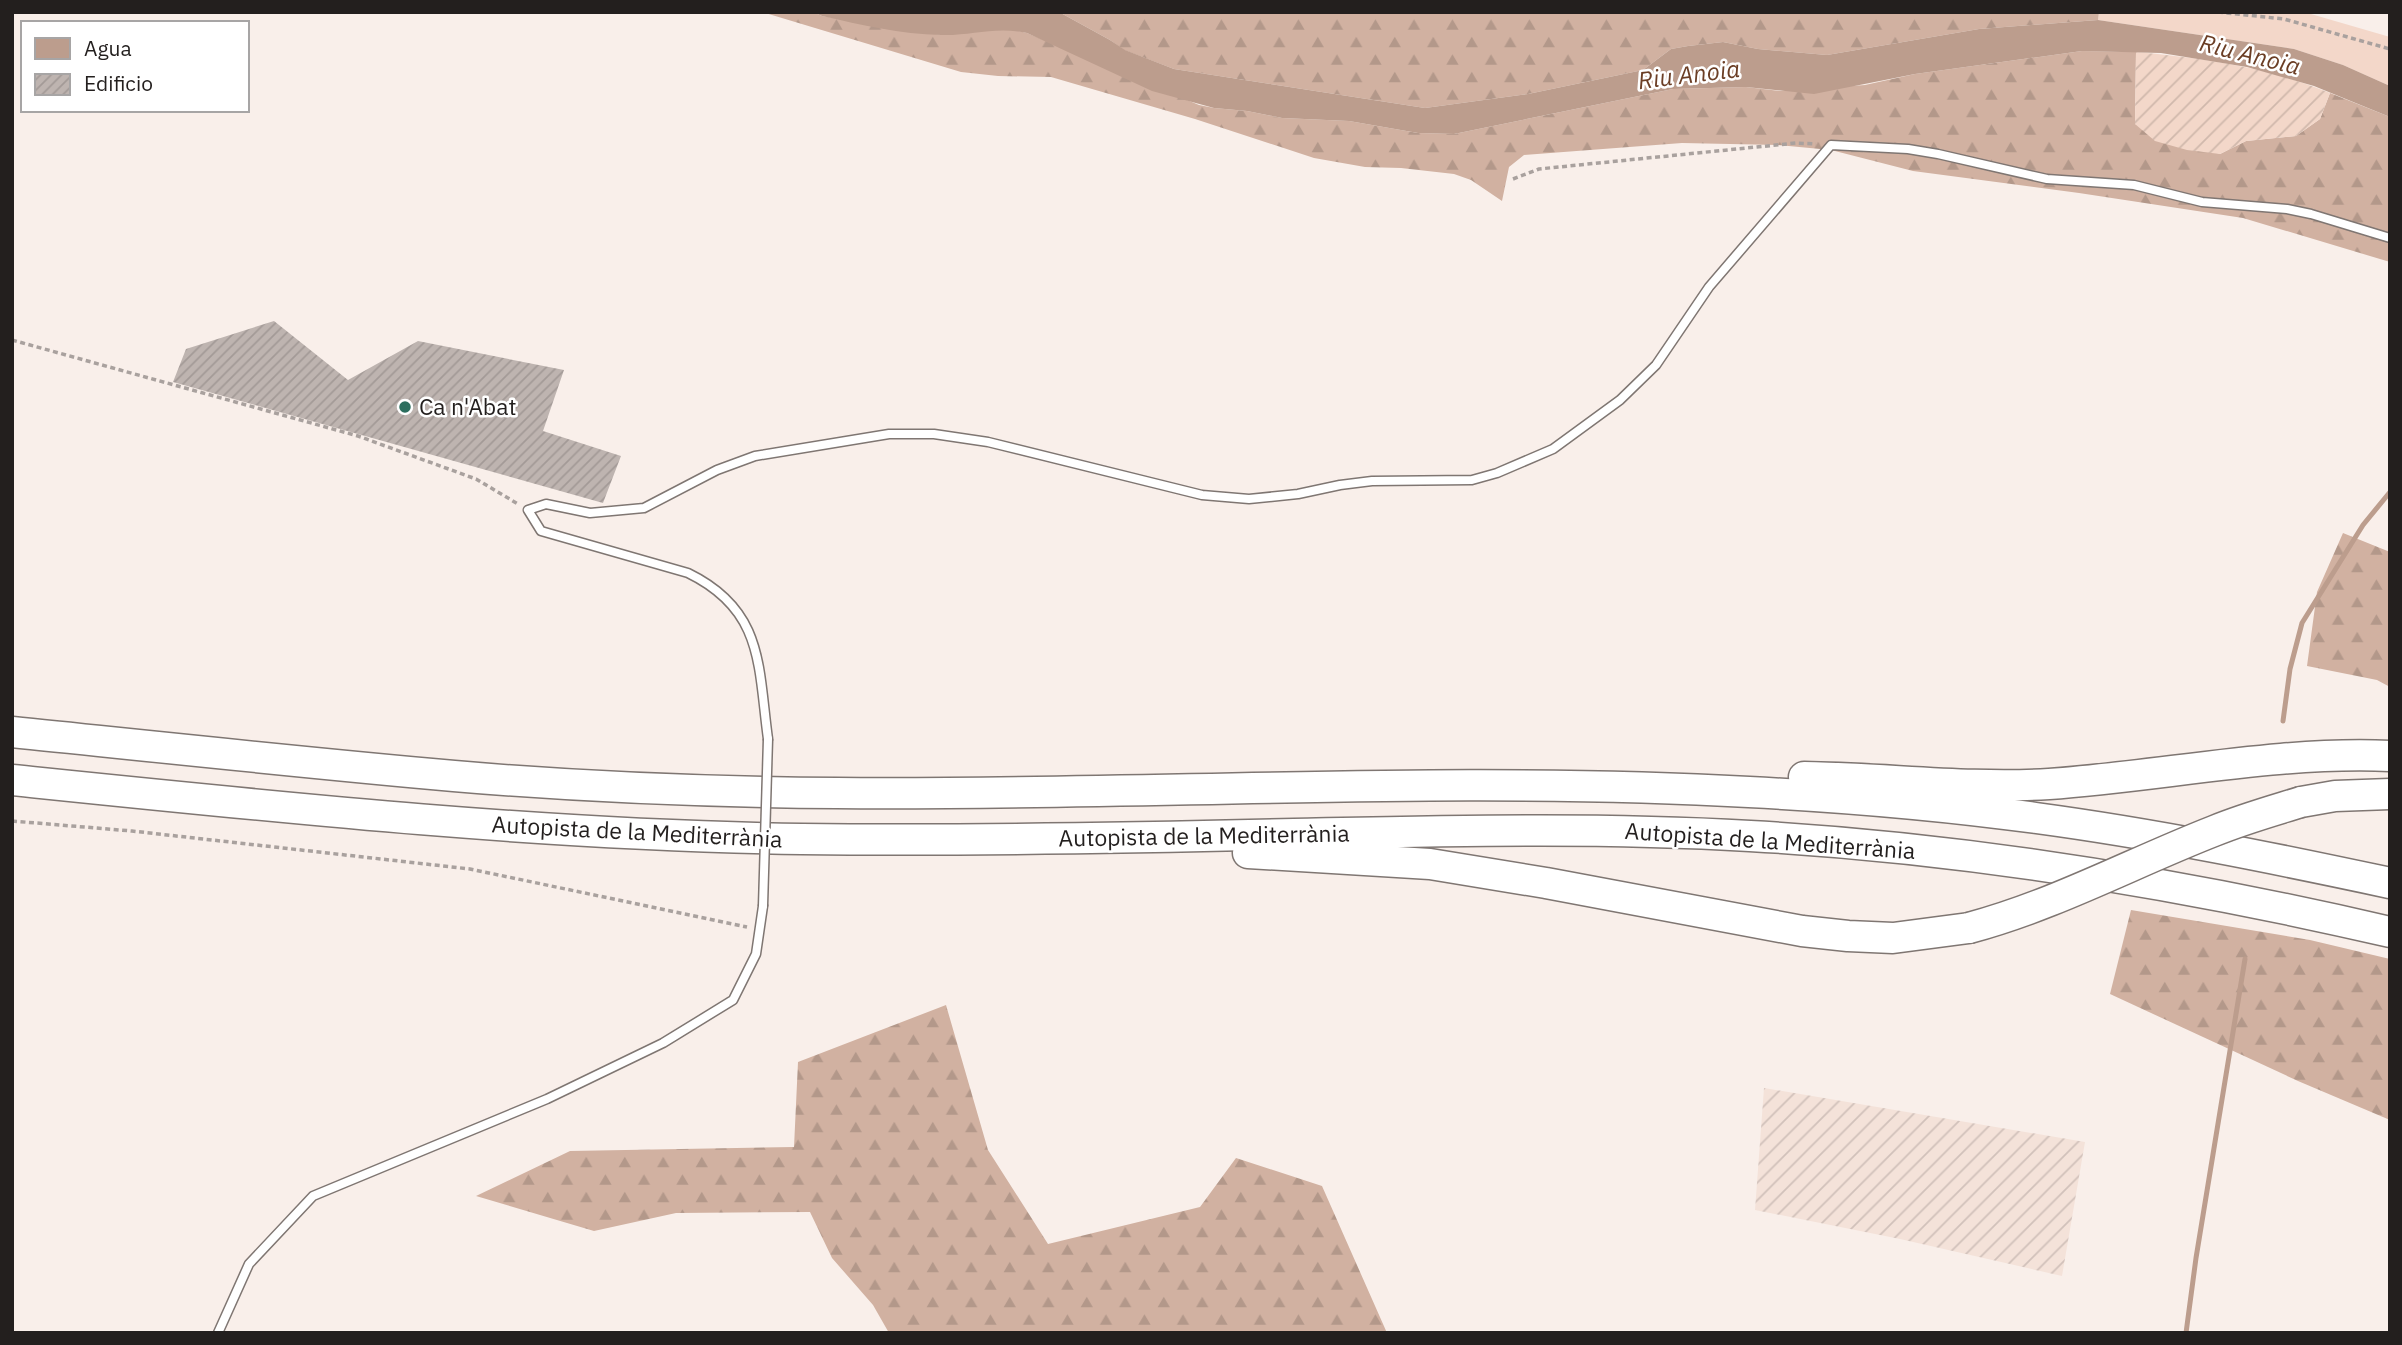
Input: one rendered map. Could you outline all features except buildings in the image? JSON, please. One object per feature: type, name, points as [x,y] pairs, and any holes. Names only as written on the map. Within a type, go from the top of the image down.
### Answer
[{"type":"highway","name":"Autopista de la Mediterrània","points":[[12,733],[457,776],[742,791],[986,793],[1561,786],[1751,792],[1943,807],[2038,818],[2160,838],[2390,883]]},
{"type":"highway","points":[[1561,786],[1703,776],[1857,778],[1989,785],[2047,784],[2287,758],[2390,756]]},
{"type":"highway","name":"Autopista de la Mediterrània","points":[[12,780],[427,820],[522,827],[798,839],[1034,839],[1550,831],[1645,832],[1823,841],[2055,867],[2188,890],[2390,932]]},
{"type":"highway","points":[[1034,839],[1430,864],[1802,931],[1894,938],[1969,928],[2044,904],[2215,830],[2301,802],[2335,796],[2390,794]]},
{"type":"lane","points":[[218,1333],[249,1264],[313,1196],[547,1099],[663,1043],[733,1000],[756,954],[763,906],[768,738],[754,642],[734,606],[706,582],[688,573],[613,554],[541,531],[528,510],[546,504],[590,513],[644,508],[717,470],[755,456],[889,434],[933,434],[988,442],[1202,495],[1250,499],[1372,481],[1472,480],[1497,473],[1553,449],[1629,391],[1656,365],[1709,286],[1831,145],[1908,149],[2047,179],[2134,185],[2202,202],[2287,209],[2390,238]]},
{"type":"path","points":[[2218,12],[2284,19],[2390,49]]},
{"type":"path","points":[[1513,179],[1539,169],[1796,143],[1831,145]]},
{"type":"path","points":[[12,340],[358,436],[476,479],[528,510]]},
{"type":"path","points":[[12,821],[132,831],[470,869],[760,930]]},
{"type":"shaded area","points":[[2099,12],[2304,12],[2390,37],[2390,86],[2343,65],[2294,49],[2098,20]]},
{"type":"shaded area","points":[[2136,52],[2185,57],[2259,70],[2330,93],[2320,119],[2296,136],[2246,141],[2220,154],[2187,150],[2155,141],[2135,124]]},
{"type":"shaded area","points":[[1764,1088],[2085,1142],[2062,1276],[1900,1239],[1755,1210]]},
{"type":"green space","points":[[762,12],[813,12],[822,16],[942,35],[1010,29],[1027,33],[1199,105],[1282,118],[1349,121],[1418,133],[1454,134],[1673,89],[1746,87],[1781,91],[1865,85],[1915,74],[2082,51],[2136,52],[2135,124],[2220,154],[2246,141],[2296,136],[2320,119],[2330,93],[2390,117],[2390,262],[2243,218],[1913,171],[1831,150],[1778,145],[1682,143],[1524,155],[1509,167],[1502,201],[1471,180],[1454,174],[1365,167],[1314,158],[1195,119],[1051,77],[961,72]]},
{"type":"green space","points":[[1059,12],[2099,12],[2098,20],[1979,29],[1827,55],[1758,49],[1723,42],[1688,46],[1671,49],[1643,70],[1528,94],[1425,108],[1174,69],[1124,50]]},
{"type":"green space","points":[[2343,533],[2390,552],[2390,687],[2377,680],[2307,666],[2317,592]]},
{"type":"green space","points":[[2131,910],[2310,940],[2390,959],[2390,1120],[2298,1081],[2110,994]]},
{"type":"green space","points":[[946,1005],[988,1150],[1048,1244],[1200,1207],[1236,1158],[1322,1186],[1387,1333],[889,1333],[873,1305],[832,1258],[810,1212],[676,1213],[594,1231],[476,1196],[570,1151],[794,1147],[798,1062]]},
{"type":"water","name":"Riu Anoia","points":[[813,12],[1059,12],[1125,50],[1174,69],[1425,108],[1528,94],[1643,70],[1671,49],[1688,46],[1723,42],[1758,49],[1827,55],[1979,29],[2098,20],[2294,49],[2343,65],[2390,86],[2390,117],[2314,86],[2247,67],[2161,53],[2082,51],[1915,74],[1814,94],[1746,87],[1673,89],[1454,134],[1418,133],[1349,121],[1282,118],[1214,108],[1152,91],[1027,33],[911,33],[852,23]]},
{"type":"waterway","points":[[2283,721],[2290,669],[2302,623],[2363,525],[2390,492]]},
{"type":"waterway","points":[[2186,1333],[2245,959]]},
{"type":"place","name":"Ca n'Abat","points":[[405,407]]}]
